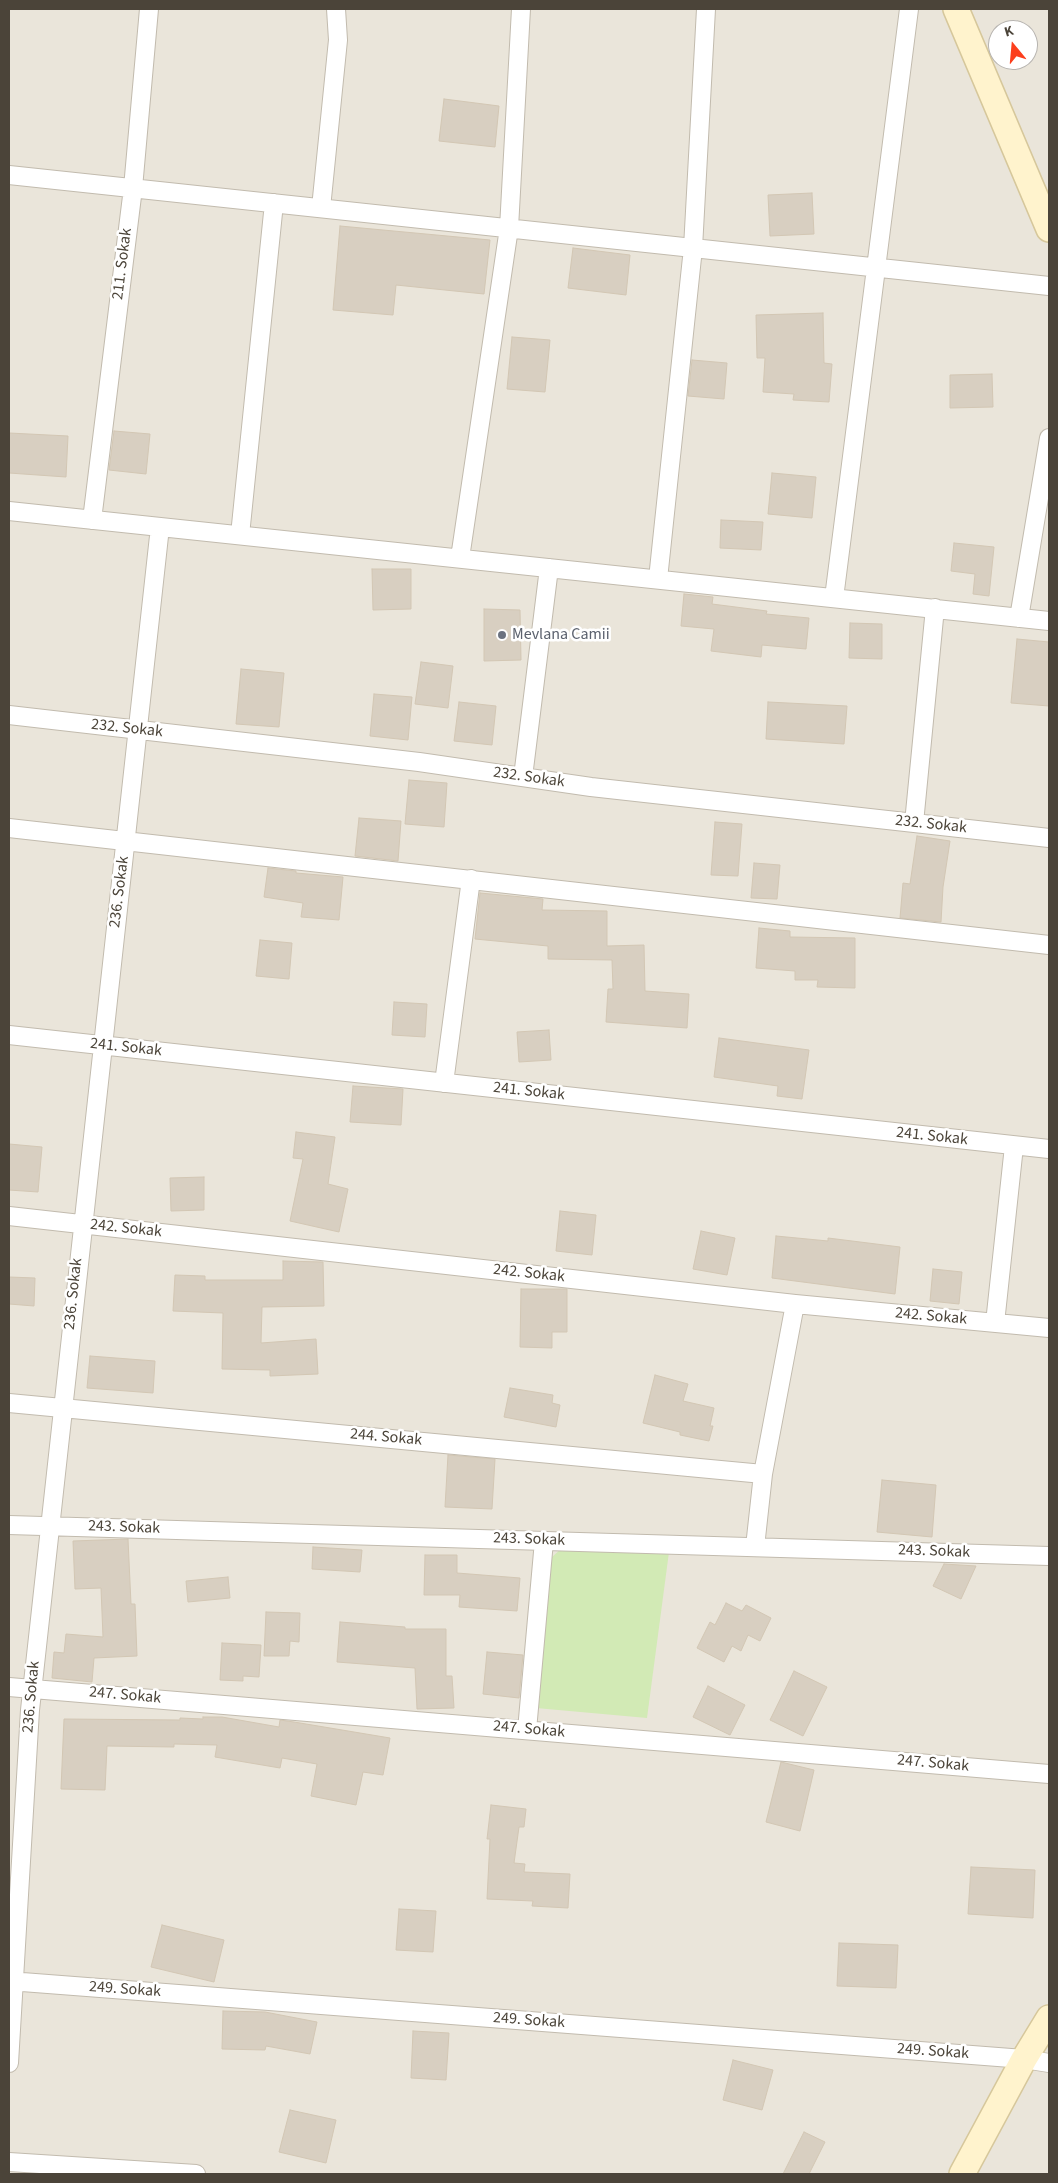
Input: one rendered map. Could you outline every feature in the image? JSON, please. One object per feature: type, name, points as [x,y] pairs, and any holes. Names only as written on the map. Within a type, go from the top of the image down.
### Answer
[{"type":"street","name":"211. Sokak","points":[[92,520],[133,188],[149,9]]},
{"type":"street","points":[[321,208],[338,40],[336,9]]},
{"type":"street","points":[[460,558],[509,228],[521,9]]},
{"type":"street","points":[[658,579],[693,248],[706,9]]},
{"type":"street","points":[[834,598],[908,9]]},
{"type":"street","points":[[956,9],[1049,229]]},
{"type":"street","points":[[9,174],[1049,286]]},
{"type":"street","points":[[240,535],[274,203]]},
{"type":"street","points":[[1019,618],[1049,438]]},
{"type":"street","points":[[9,511],[1049,621]]},
{"type":"street","name":"236. Sokak","points":[[9,2063],[11,1981],[32,1688],[160,527]]},
{"type":"street","points":[[523,777],[549,568]]},
{"type":"street","points":[[914,823],[934,608]]},
{"type":"street","name":"232. Sokak","points":[[9,715],[419,762],[591,786],[1049,838]]},
{"type":"street","points":[[9,828],[1049,945]]},
{"type":"street","points":[[444,1083],[471,879]]},
{"type":"street","name":"241. Sokak","points":[[9,1035],[1049,1149]]},
{"type":"street","points":[[995,1323],[1014,1146]]},
{"type":"street","name":"242. Sokak","points":[[9,1216],[795,1304],[1049,1328]]},
{"type":"street","points":[[755,1548],[763,1474],[795,1304]]},
{"type":"street","name":"244. Sokak","points":[[9,1403],[763,1474]]},
{"type":"street","name":"243. Sokak","points":[[9,1525],[1049,1556]]},
{"type":"street","points":[[528,1730],[544,1541]]},
{"type":"street","name":"247. Sokak","points":[[9,1687],[1049,1774]]},
{"type":"street","name":"249. Sokak","points":[[11,1981],[1024,2059],[1049,2063]]},
{"type":"street","points":[[962,2174],[1024,2059],[1049,2018]]},
{"type":"street","points":[[9,2162],[196,2174]]},
{"type":"shaded area","points":[[9,9],[1049,9],[1049,2174],[9,2174]]},
{"type":"green space","points":[[562,1548],[669,1552],[647,1718],[536,1708],[551,1558]]},
{"type":"building","points":[[444,99],[499,106],[495,147],[439,141]]},
{"type":"building","points":[[812,193],[814,234],[770,236],[768,195]]},
{"type":"building","points":[[340,226],[490,240],[484,294],[396,285],[393,315],[333,310]]},
{"type":"building","points":[[573,248],[630,255],[626,295],[568,288]]},
{"type":"building","points":[[823,313],[824,363],[832,364],[829,402],[793,400],[794,394],[763,392],[765,358],[757,358],[756,315]]},
{"type":"building","points":[[512,337],[550,340],[545,392],[507,389]]},
{"type":"building","points":[[692,360],[727,363],[724,399],[688,396]]},
{"type":"building","points":[[992,374],[993,407],[950,408],[950,375]]},
{"type":"building","points":[[114,431],[150,434],[146,474],[109,470]]},
{"type":"building","points":[[9,433],[68,436],[66,477],[9,473]]},
{"type":"building","points":[[772,473],[816,477],[812,518],[768,514]]},
{"type":"building","points":[[721,520],[763,522],[761,550],[720,548]]},
{"type":"building","points":[[954,543],[994,547],[989,596],[973,594],[975,574],[951,571]]},
{"type":"building","points":[[372,569],[411,569],[411,609],[373,610]]},
{"type":"building","points":[[684,594],[713,597],[712,604],[767,611],[766,614],[809,618],[806,649],[762,645],[761,657],[711,651],[714,629],[681,626]]},
{"type":"building","name":"Mevlana Camii","points":[[484,609],[520,610],[521,660],[484,661]]},
{"type":"building","points":[[850,623],[882,624],[882,659],[849,658]]},
{"type":"building","points":[[1017,639],[1049,642],[1049,706],[1011,703]]},
{"type":"building","points":[[421,662],[453,666],[448,708],[415,704]]},
{"type":"building","points":[[241,669],[284,673],[279,727],[236,724]]},
{"type":"building","points":[[374,694],[412,697],[408,740],[370,736]]},
{"type":"building","points":[[459,702],[496,706],[492,745],[454,741]]},
{"type":"building","points":[[768,702],[847,706],[844,744],[766,739]]},
{"type":"building","points":[[409,780],[447,783],[444,827],[405,824]]},
{"type":"building","points":[[359,818],[401,821],[398,861],[355,856]]},
{"type":"building","points":[[715,822],[742,824],[738,876],[711,875]]},
{"type":"building","points":[[917,836],[950,841],[943,887],[941,922],[900,918],[903,883],[910,884]]},
{"type":"building","points":[[754,863],[780,865],[777,899],[751,898]]},
{"type":"building","points":[[268,868],[296,871],[296,873],[343,877],[339,920],[301,917],[303,903],[264,897]]},
{"type":"building","points":[[480,893],[543,899],[542,910],[607,911],[607,946],[644,945],[645,991],[689,994],[687,1028],[606,1022],[608,989],[613,989],[612,960],[548,959],[548,946],[475,939]]},
{"type":"building","points":[[759,928],[790,931],[790,937],[855,938],[855,988],[817,987],[818,980],[795,980],[795,971],[756,968]]},
{"type":"building","points":[[260,940],[292,943],[289,979],[256,976]]},
{"type":"building","points":[[394,1002],[427,1004],[425,1037],[392,1035]]},
{"type":"building","points":[[549,1030],[551,1060],[519,1062],[517,1032]]},
{"type":"building","points":[[719,1038],[809,1050],[802,1099],[777,1096],[778,1086],[714,1077]]},
{"type":"building","points":[[353,1086],[403,1089],[401,1125],[350,1122]]},
{"type":"building","points":[[296,1132],[335,1137],[328,1184],[348,1189],[339,1232],[290,1221],[303,1159],[293,1158]]},
{"type":"building","points":[[9,1144],[42,1147],[38,1192],[9,1190]]},
{"type":"building","points":[[204,1177],[204,1210],[171,1211],[170,1178]]},
{"type":"building","points":[[560,1211],[596,1215],[592,1255],[556,1251]]},
{"type":"building","points":[[701,1231],[735,1238],[727,1275],[693,1269]]},
{"type":"building","points":[[776,1236],[828,1241],[828,1238],[900,1247],[895,1294],[772,1278]]},
{"type":"building","points":[[283,1261],[323,1262],[324,1306],[262,1307],[261,1343],[316,1339],[318,1374],[270,1376],[270,1370],[222,1369],[223,1313],[173,1311],[175,1275],[205,1276],[205,1280],[283,1280]]},
{"type":"building","points":[[933,1269],[962,1272],[959,1304],[930,1301]]},
{"type":"building","points":[[9,1277],[35,1278],[34,1306],[9,1304]]},
{"type":"building","points":[[521,1289],[567,1289],[567,1332],[552,1332],[552,1348],[520,1347]]},
{"type":"building","points":[[90,1356],[155,1361],[153,1393],[87,1388]]},
{"type":"building","points":[[655,1375],[688,1384],[683,1401],[714,1408],[710,1426],[713,1426],[709,1441],[680,1435],[680,1432],[643,1423]]},
{"type":"building","points":[[510,1388],[553,1395],[552,1403],[560,1405],[556,1427],[504,1417]]},
{"type":"building","points":[[448,1455],[495,1459],[492,1509],[445,1507]]},
{"type":"building","points":[[882,1480],[936,1485],[932,1537],[877,1532]]},
{"type":"building","points":[[128,1539],[131,1604],[135,1604],[137,1656],[94,1658],[92,1682],[52,1678],[54,1652],[64,1653],[66,1634],[103,1637],[101,1588],[75,1589],[73,1541]]},
{"type":"building","points":[[313,1547],[362,1550],[360,1572],[312,1569]]},
{"type":"building","points":[[425,1555],[457,1555],[457,1573],[520,1578],[517,1611],[459,1607],[460,1595],[424,1595]]},
{"type":"building","points":[[944,1564],[976,1566],[961,1599],[933,1586]]},
{"type":"building","points":[[228,1577],[230,1598],[188,1602],[186,1581]]},
{"type":"building","points":[[726,1603],[742,1611],[746,1605],[771,1618],[760,1641],[748,1635],[741,1651],[732,1646],[724,1662],[697,1648],[710,1622],[715,1625]]},
{"type":"building","points":[[266,1612],[300,1613],[299,1642],[290,1641],[289,1656],[264,1656]]},
{"type":"building","points":[[340,1622],[405,1627],[405,1629],[446,1629],[446,1676],[452,1676],[454,1708],[417,1709],[415,1668],[337,1662]]},
{"type":"building","points":[[222,1643],[261,1645],[259,1677],[243,1676],[243,1681],[220,1680]]},
{"type":"building","points":[[487,1652],[523,1655],[519,1698],[483,1694]]},
{"type":"building","points":[[794,1671],[827,1687],[803,1736],[770,1720]]},
{"type":"building","points":[[708,1686],[745,1705],[730,1735],[693,1717]]},
{"type":"building","points":[[203,1717],[222,1717],[279,1727],[280,1720],[390,1738],[383,1775],[363,1772],[356,1805],[311,1796],[317,1764],[282,1758],[280,1768],[215,1757],[217,1745],[174,1744],[174,1747],[107,1746],[105,1790],[61,1789],[64,1719],[180,1720],[180,1718],[203,1719]]},
{"type":"building","points":[[781,1762],[814,1770],[800,1831],[766,1822]]},
{"type":"building","points":[[491,1805],[526,1809],[524,1827],[519,1827],[514,1863],[525,1864],[524,1872],[570,1874],[568,1908],[532,1906],[533,1901],[487,1899],[490,1839],[487,1839]]},
{"type":"building","points":[[971,1867],[1035,1870],[1033,1918],[968,1914]]},
{"type":"building","points":[[399,1909],[436,1911],[433,1952],[396,1950]]},
{"type":"building","points":[[162,1925],[224,1940],[214,1982],[151,1967]]},
{"type":"building","points":[[839,1943],[898,1945],[896,1988],[837,1986]]},
{"type":"building","points":[[223,2011],[265,2012],[317,2022],[310,2054],[266,2046],[265,2050],[222,2049]]},
{"type":"building","points":[[413,2031],[449,2033],[446,2080],[411,2078]]},
{"type":"building","points":[[733,2060],[773,2070],[762,2110],[723,2100]]},
{"type":"building","points":[[290,2110],[336,2120],[326,2163],[279,2152]]},
{"type":"building","points":[[804,2132],[825,2142],[809,2174],[783,2174]]},
{"type":"place","name":"Mevlana Camii","points":[[502,635]]}]
